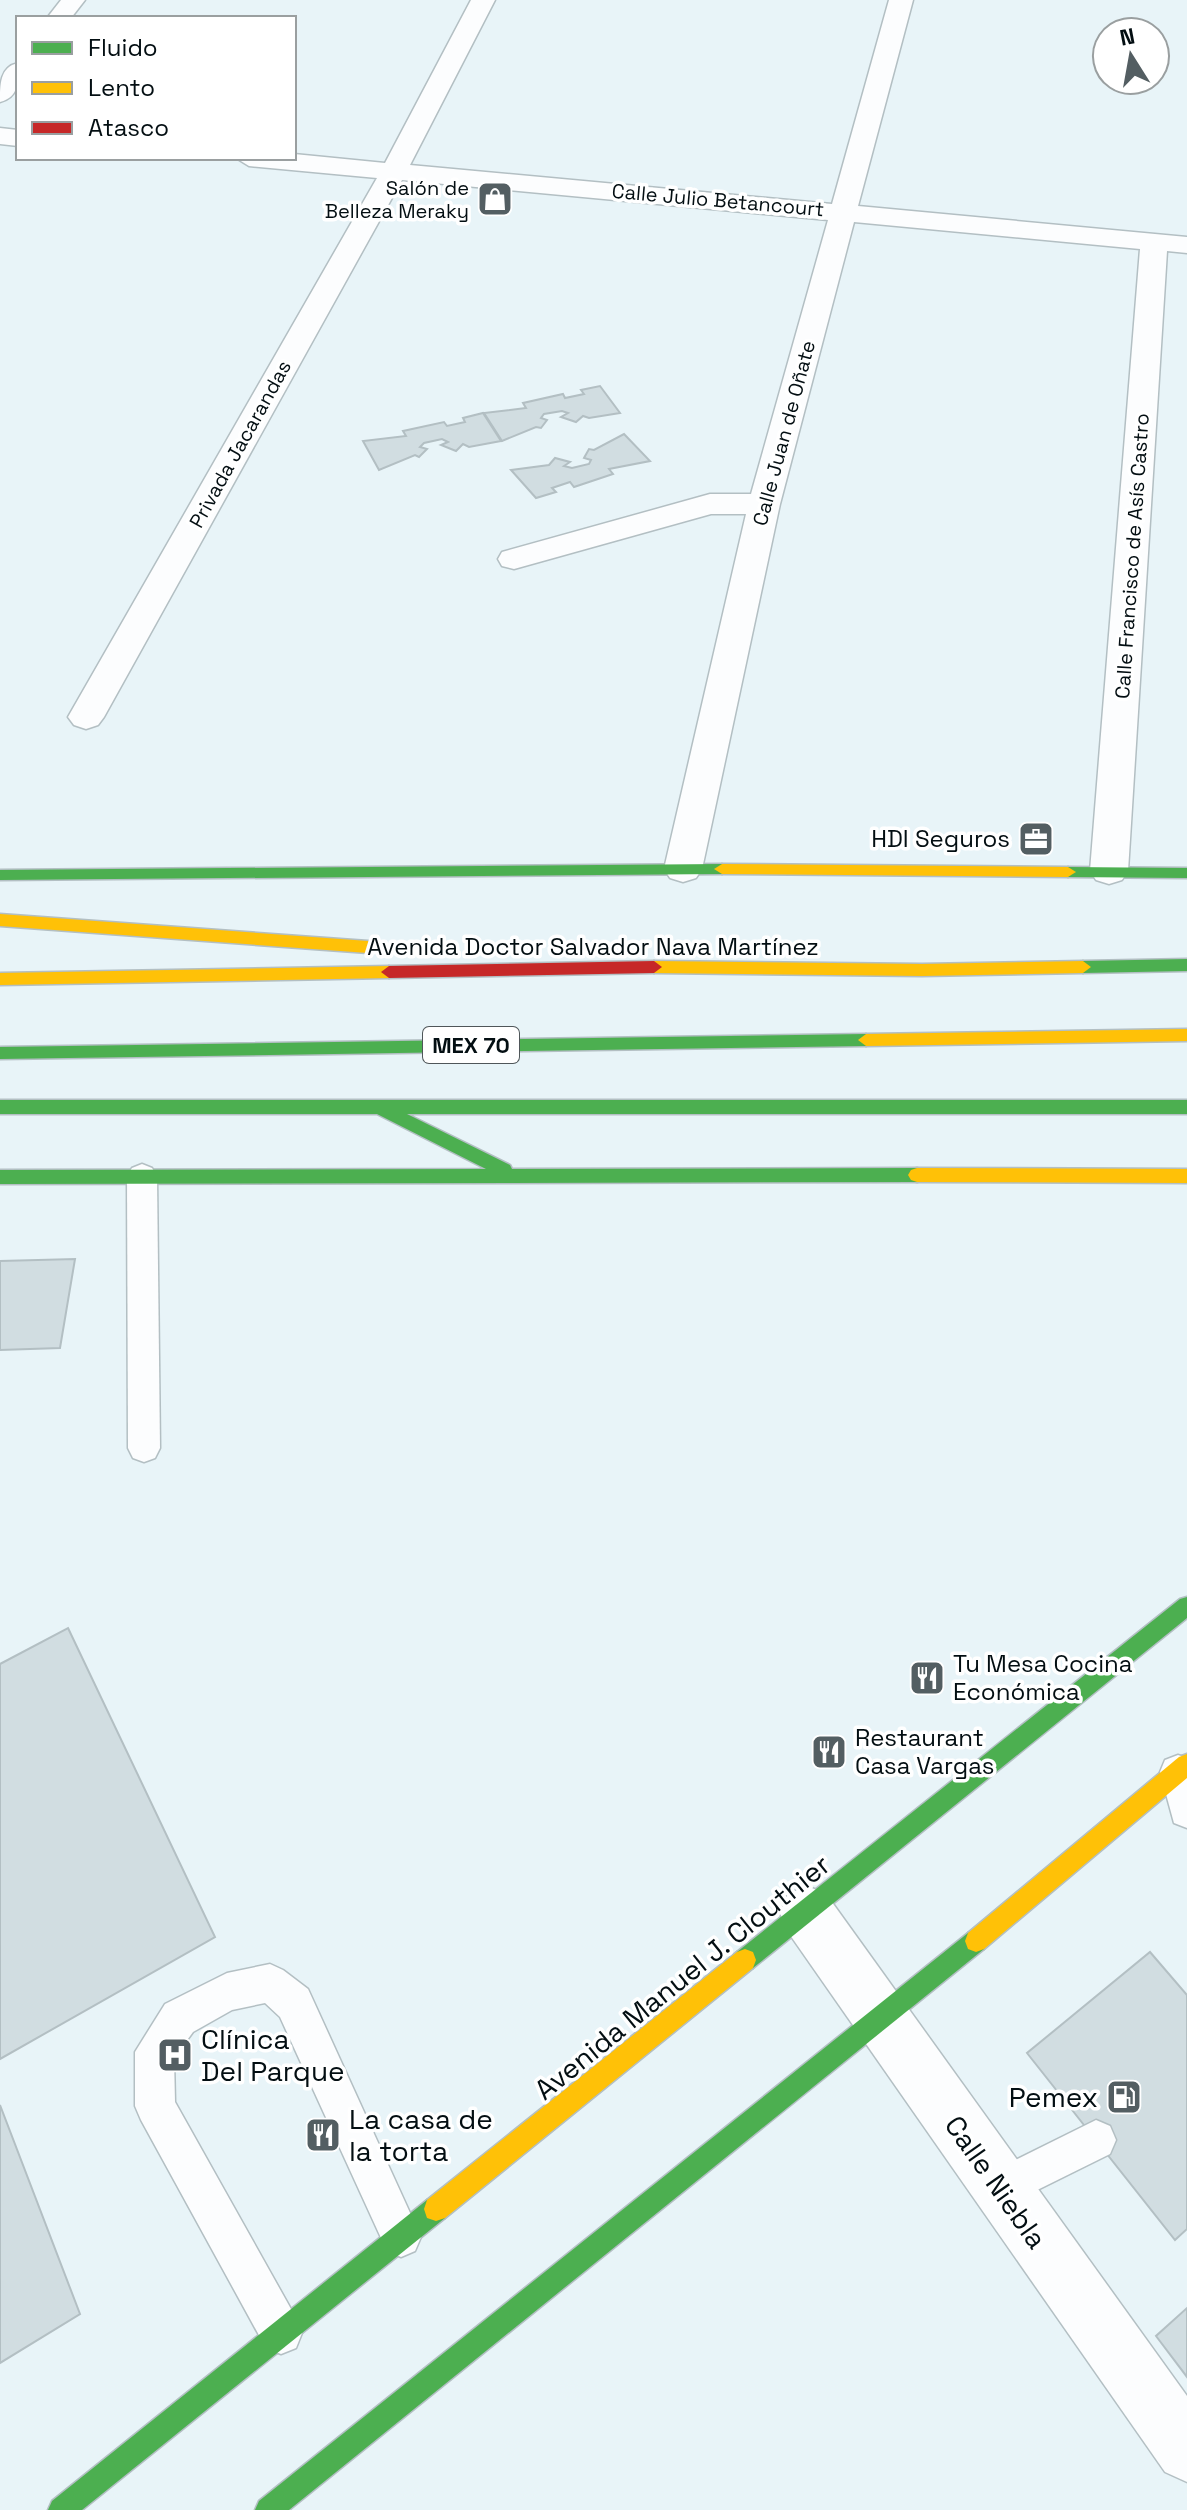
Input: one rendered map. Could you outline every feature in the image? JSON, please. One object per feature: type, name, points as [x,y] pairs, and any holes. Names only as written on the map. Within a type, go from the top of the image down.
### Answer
[{"type":"main road","points":[[0,875],[683,869],[1187,873]]},
{"type":"main road","points":[[0,920],[386,948]]},
{"type":"main road","points":[[432,952],[634,967]]},
{"type":"main road","name":"Avenida Doctor Salvador Nava Martínez","points":[[0,979],[634,967],[922,970],[1187,965]]},
{"type":"main road","name":"MEX 70","points":[[0,1053],[1187,1035]]},
{"type":"main road","points":[[0,1107],[1187,1107]]},
{"type":"main road","points":[[381,1108],[510,1173]]},
{"type":"main road","points":[[0,1177],[510,1173],[1187,1176]]},
{"type":"main road","name":"Avenida Manuel J. Clouthier","points":[[61,2510],[1187,1606]]},
{"type":"main road","points":[[268,2510],[881,2020],[1182,1768]]},
{"type":"street","points":[[61,16],[73,0]]},
{"type":"street","name":"Privada Jacarandas","points":[[86,717],[394,171],[483,0]]},
{"type":"street","name":"Calle Juan de Oñate","points":[[683,869],[764,504],[901,0]]},
{"type":"street","points":[[0,94],[16,73]]},
{"type":"street","name":"Calle Julio Betancourt","points":[[271,160],[1187,245]]},
{"type":"street","name":"Calle Francisco de Asís Castro","points":[[1109,871],[1154,241]]},
{"type":"street","points":[[514,559],[710,504],[764,504]]},
{"type":"street","name":"Calle Niebla","points":[[807,1913],[1187,2450]]},
{"type":"lane","points":[[142,1176],[144,1448]]},
{"type":"lane","points":[[1182,1768],[1187,1810]]},
{"type":"lane","points":[[281,2333],[155,2106],[154,2052],[179,2018],[227,1992],[270,1983],[294,2003],[401,2237]]},
{"type":"lane","points":[[1001,2188],[1096,2140]]},
{"type":"building","points":[[600,386],[620,413],[589,418],[583,416],[576,422],[561,417],[568,413],[562,411],[544,414],[541,418],[547,420],[541,428],[536,427],[502,441],[484,413],[526,408],[523,403],[563,394],[565,398],[584,394],[581,390]]},
{"type":"building","points":[[483,413],[501,441],[469,447],[463,444],[456,451],[441,445],[448,442],[442,439],[424,443],[420,447],[427,449],[419,457],[415,455],[379,470],[363,441],[406,436],[403,431],[444,422],[447,426],[465,422],[463,418]]},
{"type":"building","points":[[624,434],[650,461],[609,469],[613,474],[574,487],[570,482],[552,488],[556,492],[536,498],[511,470],[549,465],[555,458],[570,462],[564,466],[572,468],[589,464],[591,460],[584,458],[589,449],[594,450]]},
{"type":"building","points":[[75,1259],[60,1348],[0,1350],[0,1261]]},
{"type":"building","points":[[68,1628],[215,1937],[0,2059],[0,1664]]},
{"type":"building","name":"Pemex","points":[[1150,1952],[1187,1995],[1187,2229],[1175,2240],[1027,2053]]},
{"type":"building","points":[[0,2105],[80,2314],[0,2363]]},
{"type":"building","points":[[1187,2308],[1187,2377],[1156,2336]]},
{"type":"traffic: fast","points":[[0,875],[722,869]]},
{"type":"traffic: fast","points":[[1068,872],[1187,873]]},
{"type":"traffic: fast","points":[[1083,967],[1187,965]]},
{"type":"traffic: fast","points":[[0,1053],[866,1040]]},
{"type":"traffic: fast","points":[[0,1107],[1187,1107]]},
{"type":"traffic: fast","points":[[381,1108],[504,1170]]},
{"type":"traffic: fast","points":[[0,1177],[917,1175]]},
{"type":"traffic: fast","points":[[745,1960],[1187,1606]]},
{"type":"traffic: fast","points":[[268,2510],[976,1941]]},
{"type":"traffic: fast","points":[[61,2510],[436,2209]]},
{"type":"traffic: slow","points":[[722,869],[1068,872]]},
{"type":"traffic: slow","points":[[0,920],[368,947]]},
{"type":"traffic: slow","points":[[654,967],[922,970],[1083,967]]},
{"type":"traffic: slow","points":[[0,979],[389,972]]},
{"type":"traffic: slow","points":[[866,1040],[1187,1035]]},
{"type":"traffic: slow","points":[[917,1175],[1187,1176]]},
{"type":"traffic: slow","points":[[976,1941],[1187,1764]]},
{"type":"traffic: slow","points":[[436,2209],[745,1960]]},
{"type":"traffic: jam","points":[[389,972],[654,967]]},
{"type":"place","name":"Salón de Belleza Meraky","points":[[495,199]]},
{"type":"place","name":"HDI Seguros","points":[[1036,839]]},
{"type":"place","name":"Tu Mesa Cocina Económica","points":[[927,1678]]},
{"type":"place","name":"Restaurant Casa Vargas","points":[[829,1752]]},
{"type":"place","name":"Clínica Del Parque","points":[[175,2055]]},
{"type":"place","name":"Pemex","points":[[1124,2097]]},
{"type":"place","name":"La casa de la torta","points":[[323,2135]]}]
